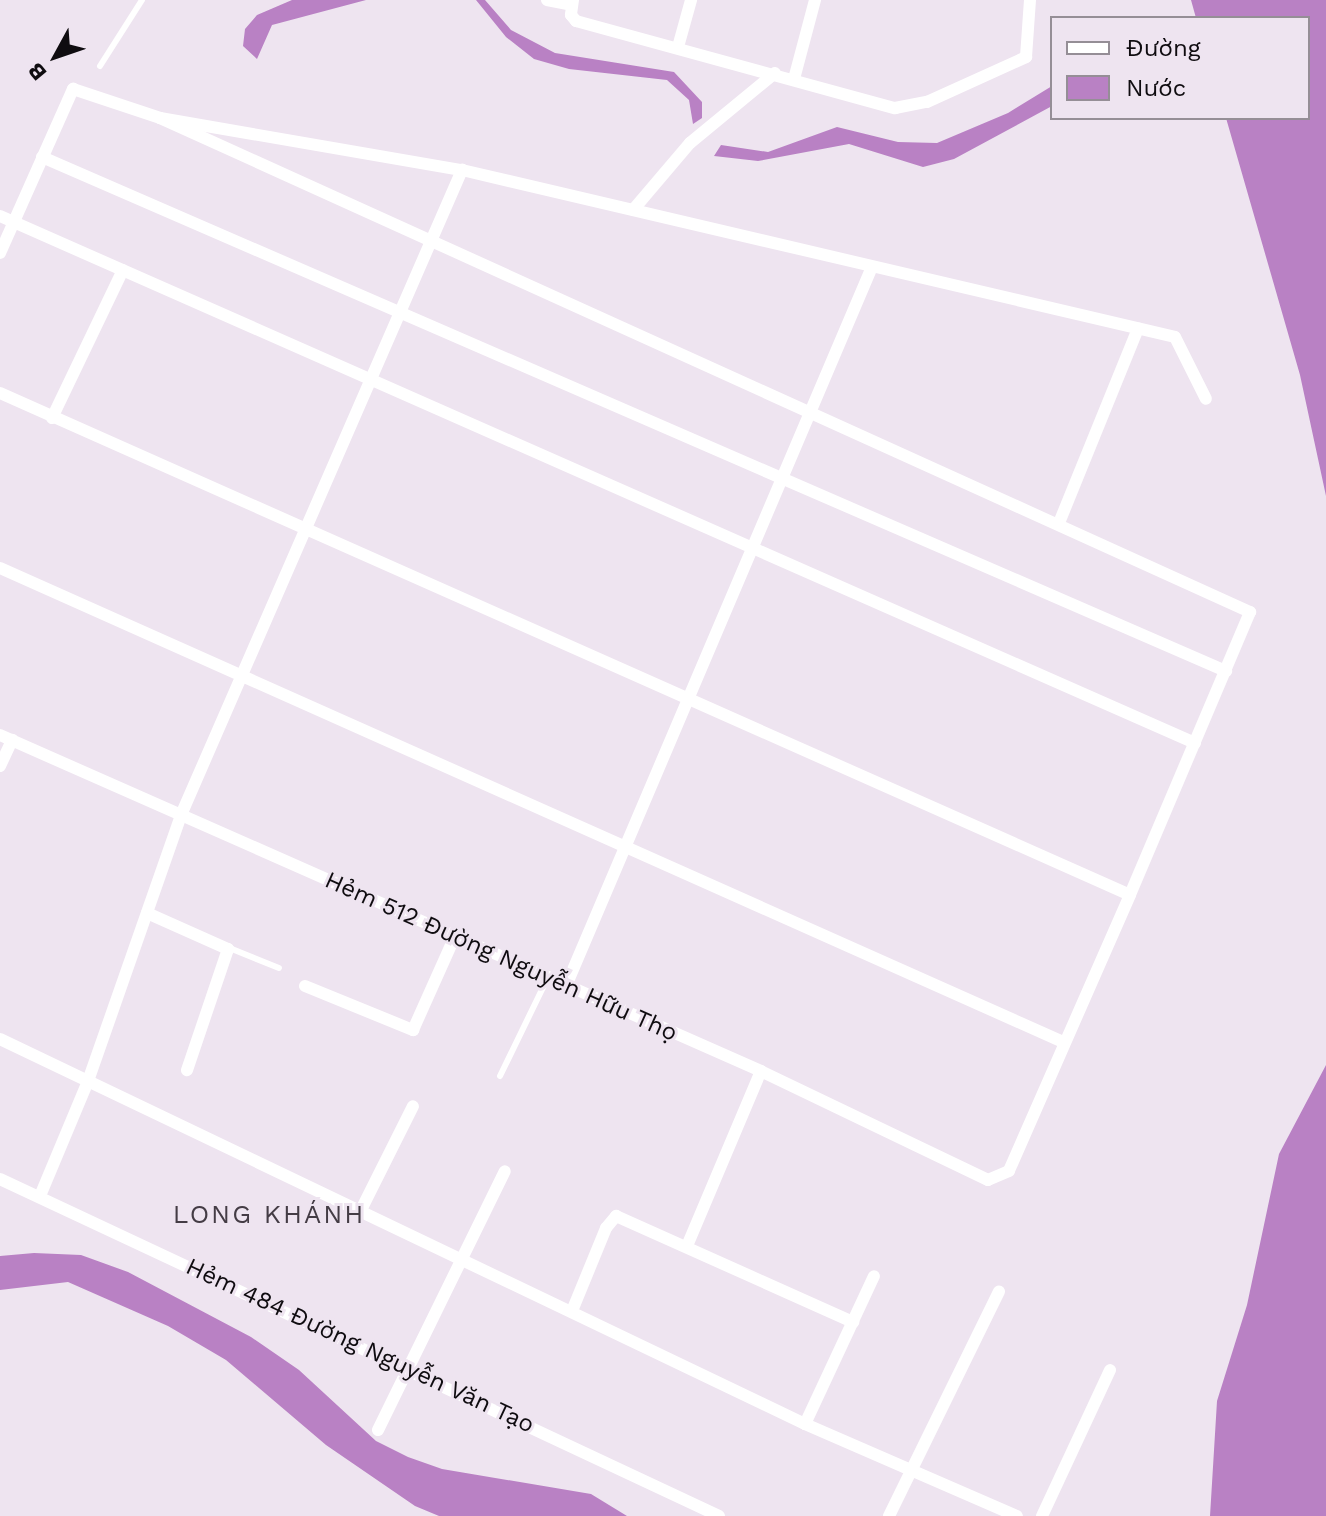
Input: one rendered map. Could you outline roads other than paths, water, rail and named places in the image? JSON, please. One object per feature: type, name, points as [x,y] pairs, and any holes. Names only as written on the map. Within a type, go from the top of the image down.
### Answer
[{"type":"street","points":[[547,0],[573,2],[576,21],[895,108],[927,102],[1026,57],[1030,2],[1016,0]]},
{"type":"street","points":[[678,47],[691,0]]},
{"type":"street","points":[[794,79],[815,0]]},
{"type":"street","points":[[633,210],[690,143],[775,73]]},
{"type":"street","points":[[0,253],[73,89],[160,118],[812,410],[1250,612],[1130,895],[1063,1042],[0,568]]},
{"type":"street","points":[[160,118],[462,170],[1138,328],[1181,342],[1206,399]]},
{"type":"street","points":[[42,157],[1226,671]]},
{"type":"street","points":[[40,1196],[88,1081],[181,815],[462,170]]},
{"type":"street","points":[[0,216],[1195,743]]},
{"type":"street","points":[[566,986],[690,703],[872,267]]},
{"type":"street","points":[[52,418],[123,270]]},
{"type":"street","points":[[1059,523],[1138,328]]},
{"type":"street","points":[[0,393],[306,533],[1130,895]]},
{"type":"street","points":[[0,766],[6,737]]},
{"type":"street","name":"Hẻm 512 Đường Nguyễn Hữu Thọ","points":[[6,737],[761,1071],[988,1180],[1001,1178],[1009,1171],[1063,1042]]},
{"type":"street","points":[[147,913],[227,947],[187,1070]]},
{"type":"street","points":[[305,986],[413,1030],[455,936]]},
{"type":"street","points":[[0,1039],[805,1424],[1017,1516]]},
{"type":"street","points":[[687,1246],[761,1071]]},
{"type":"street","points":[[361,1210],[413,1106]]},
{"type":"street","points":[[378,1430],[411,1370],[505,1171]]},
{"type":"street","name":"Hẻm 484 Đường Nguyễn Văn Tạo","points":[[0,1179],[719,1516]]},
{"type":"street","points":[[572,1311],[606,1228],[616,1216],[853,1322]]},
{"type":"street","points":[[805,1424],[874,1276]]},
{"type":"street","points":[[889,1516],[999,1291]]},
{"type":"street","points":[[1042,1516],[1110,1370]]},
{"type":"lane","points":[[100,66],[142,0]]},
{"type":"lane","points":[[227,947],[279,968]]},
{"type":"lane","points":[[500,1076],[548,977]]},
{"type":"water","points":[[292,0],[366,0],[272,25],[257,59],[243,46],[245,29],[257,15]]},
{"type":"water","points":[[476,0],[485,0],[511,30],[555,53],[674,72],[702,102],[702,118],[693,124],[689,100],[667,80],[569,69],[534,59],[506,37]]},
{"type":"water","points":[[1191,0],[1326,0],[1326,496],[1300,375],[1227,120],[1310,120],[1310,16],[1195,16]]},
{"type":"water","points":[[1050,87],[1050,107],[954,159],[923,167],[849,144],[758,161],[714,156],[721,145],[768,152],[837,127],[898,142],[937,143],[1008,113]]},
{"type":"water","points":[[1326,1065],[1326,1516],[1210,1516],[1217,1401],[1247,1305],[1279,1154]]},
{"type":"water","points":[[34,1253],[81,1255],[128,1272],[251,1337],[299,1370],[376,1441],[408,1457],[442,1469],[591,1494],[627,1516],[439,1516],[415,1506],[326,1445],[226,1360],[168,1326],[68,1282],[0,1290],[0,1256]]},
{"type":"district","name":"LONG KHÁNH","points":[[269,1215]]}]
